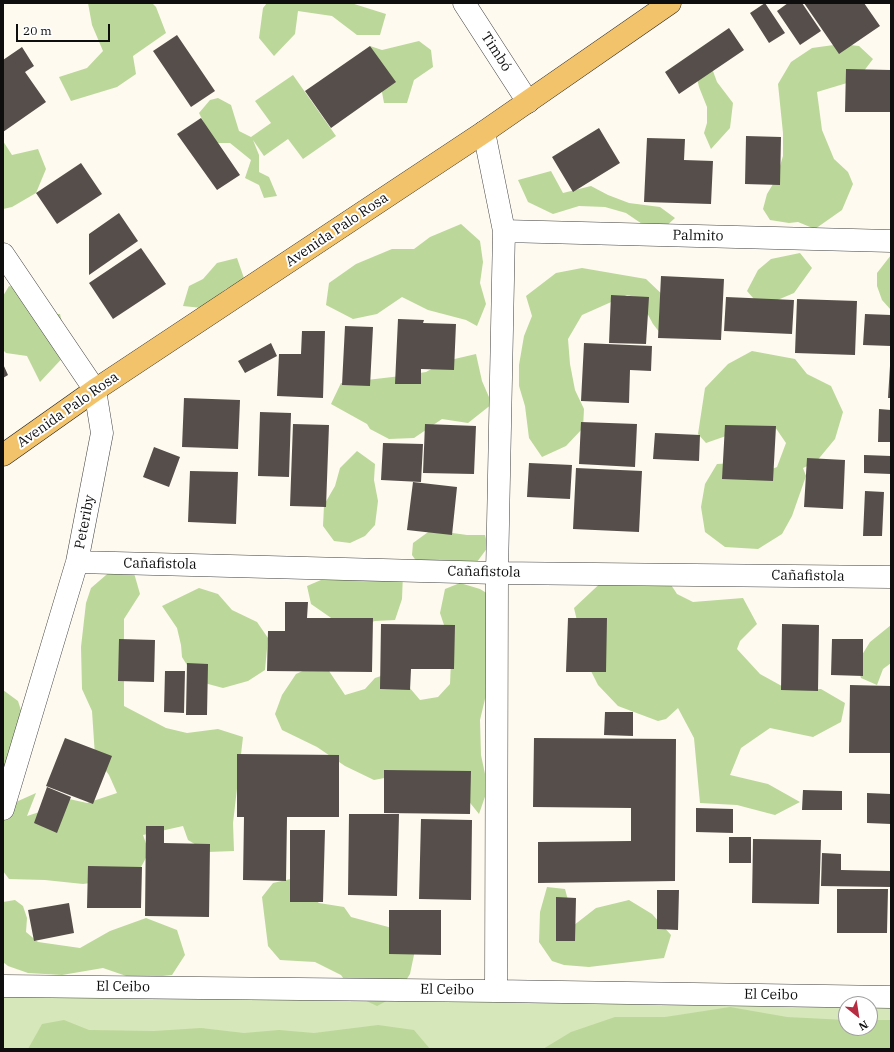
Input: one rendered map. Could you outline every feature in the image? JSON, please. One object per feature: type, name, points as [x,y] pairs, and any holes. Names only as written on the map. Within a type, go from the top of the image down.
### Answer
[{"type":"main road","name":"Avenida Palo Rosa","points":[[3,455],[95,390],[484,132],[670,3]]},
{"type":"street","name":"Timbó","points":[[464,3],[528,102]]},
{"type":"street","points":[[484,132],[504,231],[497,573],[496,991]]},
{"type":"street","name":"Palmito","points":[[504,231],[891,241]]},
{"type":"street","name":"Peteriby","points":[[3,254],[95,390],[102,433],[77,562],[3,809]]},
{"type":"street","name":"Cañafistola","points":[[77,562],[497,573],[891,576]]},
{"type":"street","name":"El Ceibo","points":[[3,986],[891,997]]},
{"type":"green space","points":[[88,3],[152,3],[156,7],[166,33],[133,56],[136,74],[117,87],[71,101],[59,77],[87,68],[103,51],[92,25]]},
{"type":"green space","points":[[267,3],[351,3],[386,14],[380,35],[357,35],[332,16],[298,11],[295,34],[274,56],[259,38],[263,8]]},
{"type":"green space","points":[[419,41],[431,50],[433,67],[414,80],[407,103],[384,103],[377,65],[370,46],[382,50]]},
{"type":"green space","points":[[841,44],[859,46],[873,59],[857,80],[817,92],[822,130],[834,159],[848,172],[853,184],[842,210],[815,229],[798,222],[789,223],[770,220],[763,209],[767,194],[776,179],[783,156],[783,133],[778,84],[791,62],[812,48]]},
{"type":"green space","points":[[710,63],[717,82],[733,103],[730,128],[711,149],[704,133],[707,123],[707,107],[699,87],[695,69]]},
{"type":"green space","points":[[293,75],[336,136],[303,159],[288,139],[264,156],[253,140],[259,155],[259,172],[269,177],[277,196],[264,198],[259,185],[245,178],[251,160],[230,143],[214,143],[199,113],[210,100],[218,98],[231,105],[239,131],[251,137],[271,123],[255,101]]},
{"type":"green space","points":[[3,141],[12,155],[38,149],[46,169],[36,193],[12,207],[3,209]]},
{"type":"green space","points":[[551,171],[563,193],[591,186],[608,195],[629,203],[660,207],[675,218],[663,229],[648,228],[626,213],[605,207],[579,206],[553,214],[528,202],[518,180]]},
{"type":"green space","points":[[461,224],[480,241],[483,262],[480,283],[486,304],[477,326],[466,320],[428,310],[402,297],[377,314],[353,319],[326,305],[329,283],[356,264],[392,249],[414,249],[430,237]]},
{"type":"green space","points":[[800,253],[812,268],[794,293],[761,307],[747,291],[758,270],[771,259]]},
{"type":"green space","points":[[891,255],[891,310],[882,300],[877,286],[877,273]]},
{"type":"green space","points":[[237,258],[245,281],[226,289],[202,308],[183,306],[189,286],[203,279],[217,263]]},
{"type":"green space","points":[[582,268],[646,279],[666,298],[664,338],[653,324],[639,298],[627,295],[582,315],[568,339],[570,364],[575,390],[584,409],[583,428],[566,446],[542,457],[529,438],[525,406],[519,386],[519,365],[524,336],[532,316],[526,296],[556,273]]},
{"type":"green space","points":[[9,286],[27,290],[32,314],[60,314],[69,351],[40,382],[27,356],[6,353],[3,350],[3,296]]},
{"type":"green space","points":[[752,351],[795,359],[807,374],[831,386],[843,412],[835,439],[816,462],[803,468],[806,476],[792,516],[782,534],[758,549],[725,547],[705,532],[701,507],[705,484],[717,464],[734,463],[745,480],[777,467],[786,443],[775,427],[746,429],[706,443],[698,434],[705,388],[728,364]]},
{"type":"green space","points":[[476,354],[482,381],[492,404],[468,423],[442,419],[414,438],[389,439],[370,429],[367,424],[331,404],[341,383],[426,372],[446,361]]},
{"type":"green space","points":[[357,451],[375,464],[374,480],[378,501],[375,525],[365,536],[350,543],[334,541],[323,526],[324,505],[335,486],[340,468]]},
{"type":"green space","points":[[431,530],[467,535],[485,535],[488,547],[474,566],[419,565],[412,555],[413,543]]},
{"type":"green space","points":[[120,563],[132,566],[140,594],[124,619],[124,706],[166,728],[187,733],[218,729],[243,737],[233,823],[234,851],[208,852],[188,840],[183,826],[143,835],[149,852],[140,869],[120,879],[83,884],[45,880],[9,879],[3,871],[3,820],[16,802],[36,793],[27,816],[52,808],[69,799],[87,803],[117,793],[109,775],[95,756],[92,711],[82,689],[81,647],[86,603],[91,588]]},
{"type":"green space","points":[[356,565],[403,573],[402,599],[395,620],[375,621],[359,626],[337,622],[311,604],[307,586]]},
{"type":"green space","points":[[662,571],[677,594],[693,602],[743,598],[757,624],[740,641],[737,649],[760,674],[789,690],[821,689],[845,703],[841,722],[813,737],[770,728],[741,748],[730,775],[768,784],[800,802],[775,815],[737,805],[700,803],[694,738],[678,708],[666,719],[658,721],[618,706],[598,685],[587,663],[574,608],[608,576]]},
{"type":"green space","points":[[460,583],[480,589],[493,597],[506,668],[485,699],[480,720],[481,755],[488,788],[479,814],[467,799],[410,773],[374,780],[345,766],[317,747],[282,730],[275,714],[282,695],[296,674],[318,664],[329,671],[345,695],[365,689],[375,678],[390,673],[403,680],[420,700],[438,697],[450,684],[451,661],[448,637],[440,613],[445,589]]},
{"type":"green space","points":[[199,588],[218,594],[232,610],[257,622],[268,638],[265,670],[248,681],[223,688],[197,681],[182,657],[177,628],[162,606]]},
{"type":"green space","points":[[891,625],[891,663],[883,669],[877,685],[861,678],[857,663],[870,642]]},
{"type":"green space","points":[[3,690],[18,701],[27,729],[3,770]]},
{"type":"green space","points":[[295,878],[307,893],[319,903],[344,907],[351,917],[407,932],[415,950],[410,974],[396,996],[377,1006],[356,996],[341,975],[315,962],[280,960],[268,946],[262,897],[273,883]]},
{"type":"green space","points":[[547,887],[565,889],[569,904],[569,929],[596,908],[629,900],[652,914],[671,935],[664,958],[589,967],[564,965],[552,961],[539,942],[540,912]]},
{"type":"green space","points":[[15,900],[23,906],[27,918],[26,932],[38,942],[80,948],[110,931],[146,918],[177,930],[185,955],[172,975],[135,979],[103,968],[62,975],[28,973],[8,966],[3,962],[3,902]]},
{"type":"green space","points":[[3,986],[838,996],[838,1036],[878,1036],[878,997],[891,997],[891,1049],[3,1049]]},
{"type":"green space","points":[[730,1007],[787,1017],[838,1020],[838,1036],[878,1036],[878,1020],[891,1020],[891,1049],[543,1049],[571,1032],[615,1017],[665,1017]]},
{"type":"green space","points":[[64,1020],[89,1030],[154,1031],[201,1028],[244,1033],[279,1030],[314,1033],[378,1025],[414,1030],[430,1049],[28,1049],[42,1024]]},
{"type":"building","points":[[765,3],[785,33],[769,43],[750,13]]},
{"type":"building","points":[[788,3],[802,3],[821,31],[800,45],[777,11]]},
{"type":"building","points":[[804,3],[864,3],[880,26],[839,54]]},
{"type":"building","points":[[729,28],[744,50],[679,94],[665,72]]},
{"type":"building","points":[[177,35],[215,91],[191,107],[153,51]]},
{"type":"building","points":[[370,46],[396,82],[331,128],[305,91]]},
{"type":"building","points":[[22,47],[34,66],[25,72],[46,102],[3,132],[3,60]]},
{"type":"building","points":[[846,69],[891,70],[891,112],[845,112]]},
{"type":"building","points":[[201,118],[240,175],[217,190],[177,134]]},
{"type":"building","points":[[599,128],[620,163],[573,192],[552,157]]},
{"type":"building","points":[[746,136],[781,137],[780,185],[745,184]]},
{"type":"building","points":[[647,138],[685,139],[684,160],[713,161],[711,204],[644,202]]},
{"type":"building","points":[[81,163],[102,194],[57,224],[36,193]]},
{"type":"building","points":[[119,213],[138,241],[89,275],[89,234]]},
{"type":"building","points":[[141,248],[166,284],[113,319],[89,283]]},
{"type":"building","points":[[661,276],[724,279],[721,340],[658,338]]},
{"type":"building","points":[[611,295],[649,297],[646,344],[609,343]]},
{"type":"building","points":[[726,297],[794,300],[792,334],[724,331]]},
{"type":"building","points":[[797,299],[857,301],[855,355],[795,353]]},
{"type":"building","points":[[865,314],[891,315],[891,346],[863,345]]},
{"type":"building","points":[[398,319],[424,320],[423,323],[456,324],[454,370],[421,369],[421,384],[395,384]]},
{"type":"building","points":[[345,326],[373,327],[370,386],[342,385]]},
{"type":"building","points":[[302,331],[325,331],[323,398],[277,396],[279,354],[301,354]]},
{"type":"building","points":[[271,343],[277,356],[245,373],[238,361]]},
{"type":"building","points":[[584,343],[652,346],[651,371],[630,370],[629,403],[581,401]]},
{"type":"building","points":[[3,364],[8,375],[3,378]]},
{"type":"building","points":[[890,366],[891,398],[888,398]]},
{"type":"building","points":[[184,398],[240,400],[238,449],[182,447]]},
{"type":"building","points":[[879,409],[891,410],[891,442],[878,442]]},
{"type":"building","points":[[260,412],[291,413],[289,477],[258,476]]},
{"type":"building","points":[[581,422],[637,424],[635,467],[579,464]]},
{"type":"building","points":[[293,424],[329,425],[326,507],[290,506]]},
{"type":"building","points":[[425,424],[476,426],[474,474],[423,473]]},
{"type":"building","points":[[725,425],[776,426],[773,481],[722,479]]},
{"type":"building","points":[[655,433],[700,435],[699,461],[653,459]]},
{"type":"building","points":[[383,443],[423,444],[421,482],[381,480]]},
{"type":"building","points":[[154,447],[180,457],[169,487],[143,477]]},
{"type":"building","points":[[864,455],[891,456],[891,474],[864,473]]},
{"type":"building","points":[[807,458],[845,460],[843,509],[804,507]]},
{"type":"building","points":[[529,463],[572,465],[570,499],[527,497]]},
{"type":"building","points":[[576,468],[642,471],[639,532],[573,529]]},
{"type":"building","points":[[190,471],[238,472],[236,524],[188,522]]},
{"type":"building","points":[[413,482],[457,487],[452,535],[407,530]]},
{"type":"building","points":[[865,491],[884,492],[882,536],[863,536]]},
{"type":"building","points":[[285,602],[308,602],[307,618],[373,618],[372,672],[267,671],[268,631],[285,631]]},
{"type":"building","points":[[568,618],[607,618],[606,672],[566,672]]},
{"type":"building","points":[[381,624],[455,625],[454,669],[411,669],[410,690],[380,689]]},
{"type":"building","points":[[782,624],[819,625],[818,691],[781,690]]},
{"type":"building","points":[[119,639],[155,640],[154,682],[118,681]]},
{"type":"building","points":[[832,639],[863,639],[863,676],[831,675]]},
{"type":"building","points":[[187,663],[208,664],[207,715],[186,715]]},
{"type":"building","points":[[165,671],[185,671],[184,713],[164,712]]},
{"type":"building","points":[[850,685],[891,686],[891,753],[849,753]]},
{"type":"building","points":[[605,712],[633,712],[633,736],[604,735]]},
{"type":"building","points":[[65,738],[112,756],[93,804],[46,786]]},
{"type":"building","points":[[534,738],[676,739],[675,881],[538,883],[538,842],[631,841],[631,808],[533,807]]},
{"type":"building","points":[[237,754],[339,755],[339,817],[287,817],[286,881],[243,880],[244,817],[237,817]]},
{"type":"building","points":[[384,770],[471,771],[470,814],[384,813]]},
{"type":"building","points":[[47,787],[71,797],[57,833],[34,823]]},
{"type":"building","points":[[803,790],[842,791],[842,810],[802,810]]},
{"type":"building","points":[[867,793],[891,794],[891,824],[867,823]]},
{"type":"building","points":[[696,808],[733,809],[733,833],[696,832]]},
{"type":"building","points":[[349,814],[399,814],[397,896],[348,895]]},
{"type":"building","points":[[421,819],[472,820],[471,900],[419,899]]},
{"type":"building","points":[[146,826],[164,826],[164,843],[210,844],[209,917],[145,916]]},
{"type":"building","points":[[290,830],[325,830],[323,902],[290,902]]},
{"type":"building","points":[[729,837],[751,837],[751,863],[729,863]]},
{"type":"building","points":[[753,839],[821,840],[819,904],[752,903]]},
{"type":"building","points":[[822,853],[841,854],[841,870],[891,871],[891,887],[821,886]]},
{"type":"building","points":[[88,866],[142,867],[141,908],[87,908]]},
{"type":"building","points":[[837,889],[888,889],[887,933],[837,933]]},
{"type":"building","points":[[657,890],[679,890],[678,930],[657,929]]},
{"type":"building","points":[[556,897],[576,898],[575,941],[556,941]]},
{"type":"building","points":[[69,903],[74,933],[34,941],[28,910]]},
{"type":"building","points":[[389,910],[441,910],[441,955],[389,954]]}]
